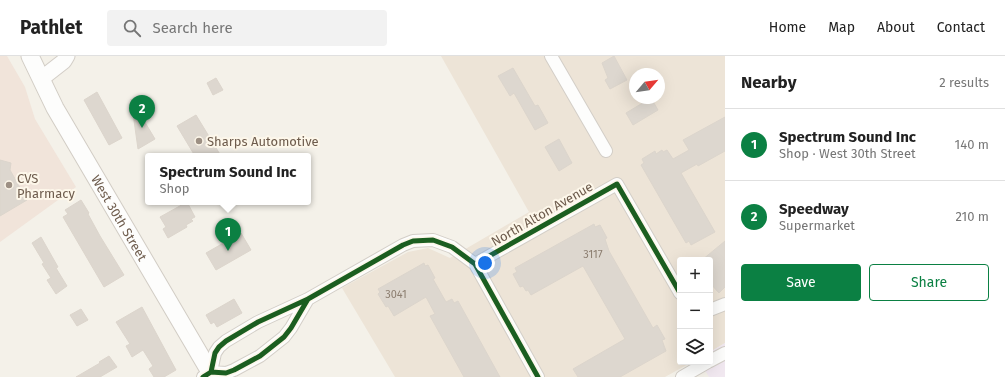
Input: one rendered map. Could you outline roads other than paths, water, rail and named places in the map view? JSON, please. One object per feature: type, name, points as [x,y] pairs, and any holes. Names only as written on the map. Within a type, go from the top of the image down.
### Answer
[{"type":"main road","name":"West 30th Street","points":[[30,56],[55,108],[209,375]]},
{"type":"street","points":[[41,79],[64,61],[67,56]]},
{"type":"street","points":[[551,56],[606,151]]},
{"type":"street","name":"North Alton Avenue","points":[[475,264],[617,184],[677,288]]},
{"type":"street","points":[[308,298],[287,333],[276,344],[260,356],[234,370],[209,375],[215,353],[226,341],[258,322],[308,298],[403,245],[412,242],[433,240],[452,247],[475,264],[538,377]]},
{"type":"street","points":[[713,309],[725,304]]},
{"type":"street","points":[[713,360],[725,353]]},
{"type":"street","points":[[682,377],[703,365]]},
{"type":"place","name":"Speedway","points":[[142,128]]},
{"type":"place","name":"Sharps Automotive","points":[[199,141]]},
{"type":"place","name":"CVS Pharmacy","points":[[9,185]]},
{"type":"place","name":"Spectrum Sound Inc","points":[[228,251]]}]
